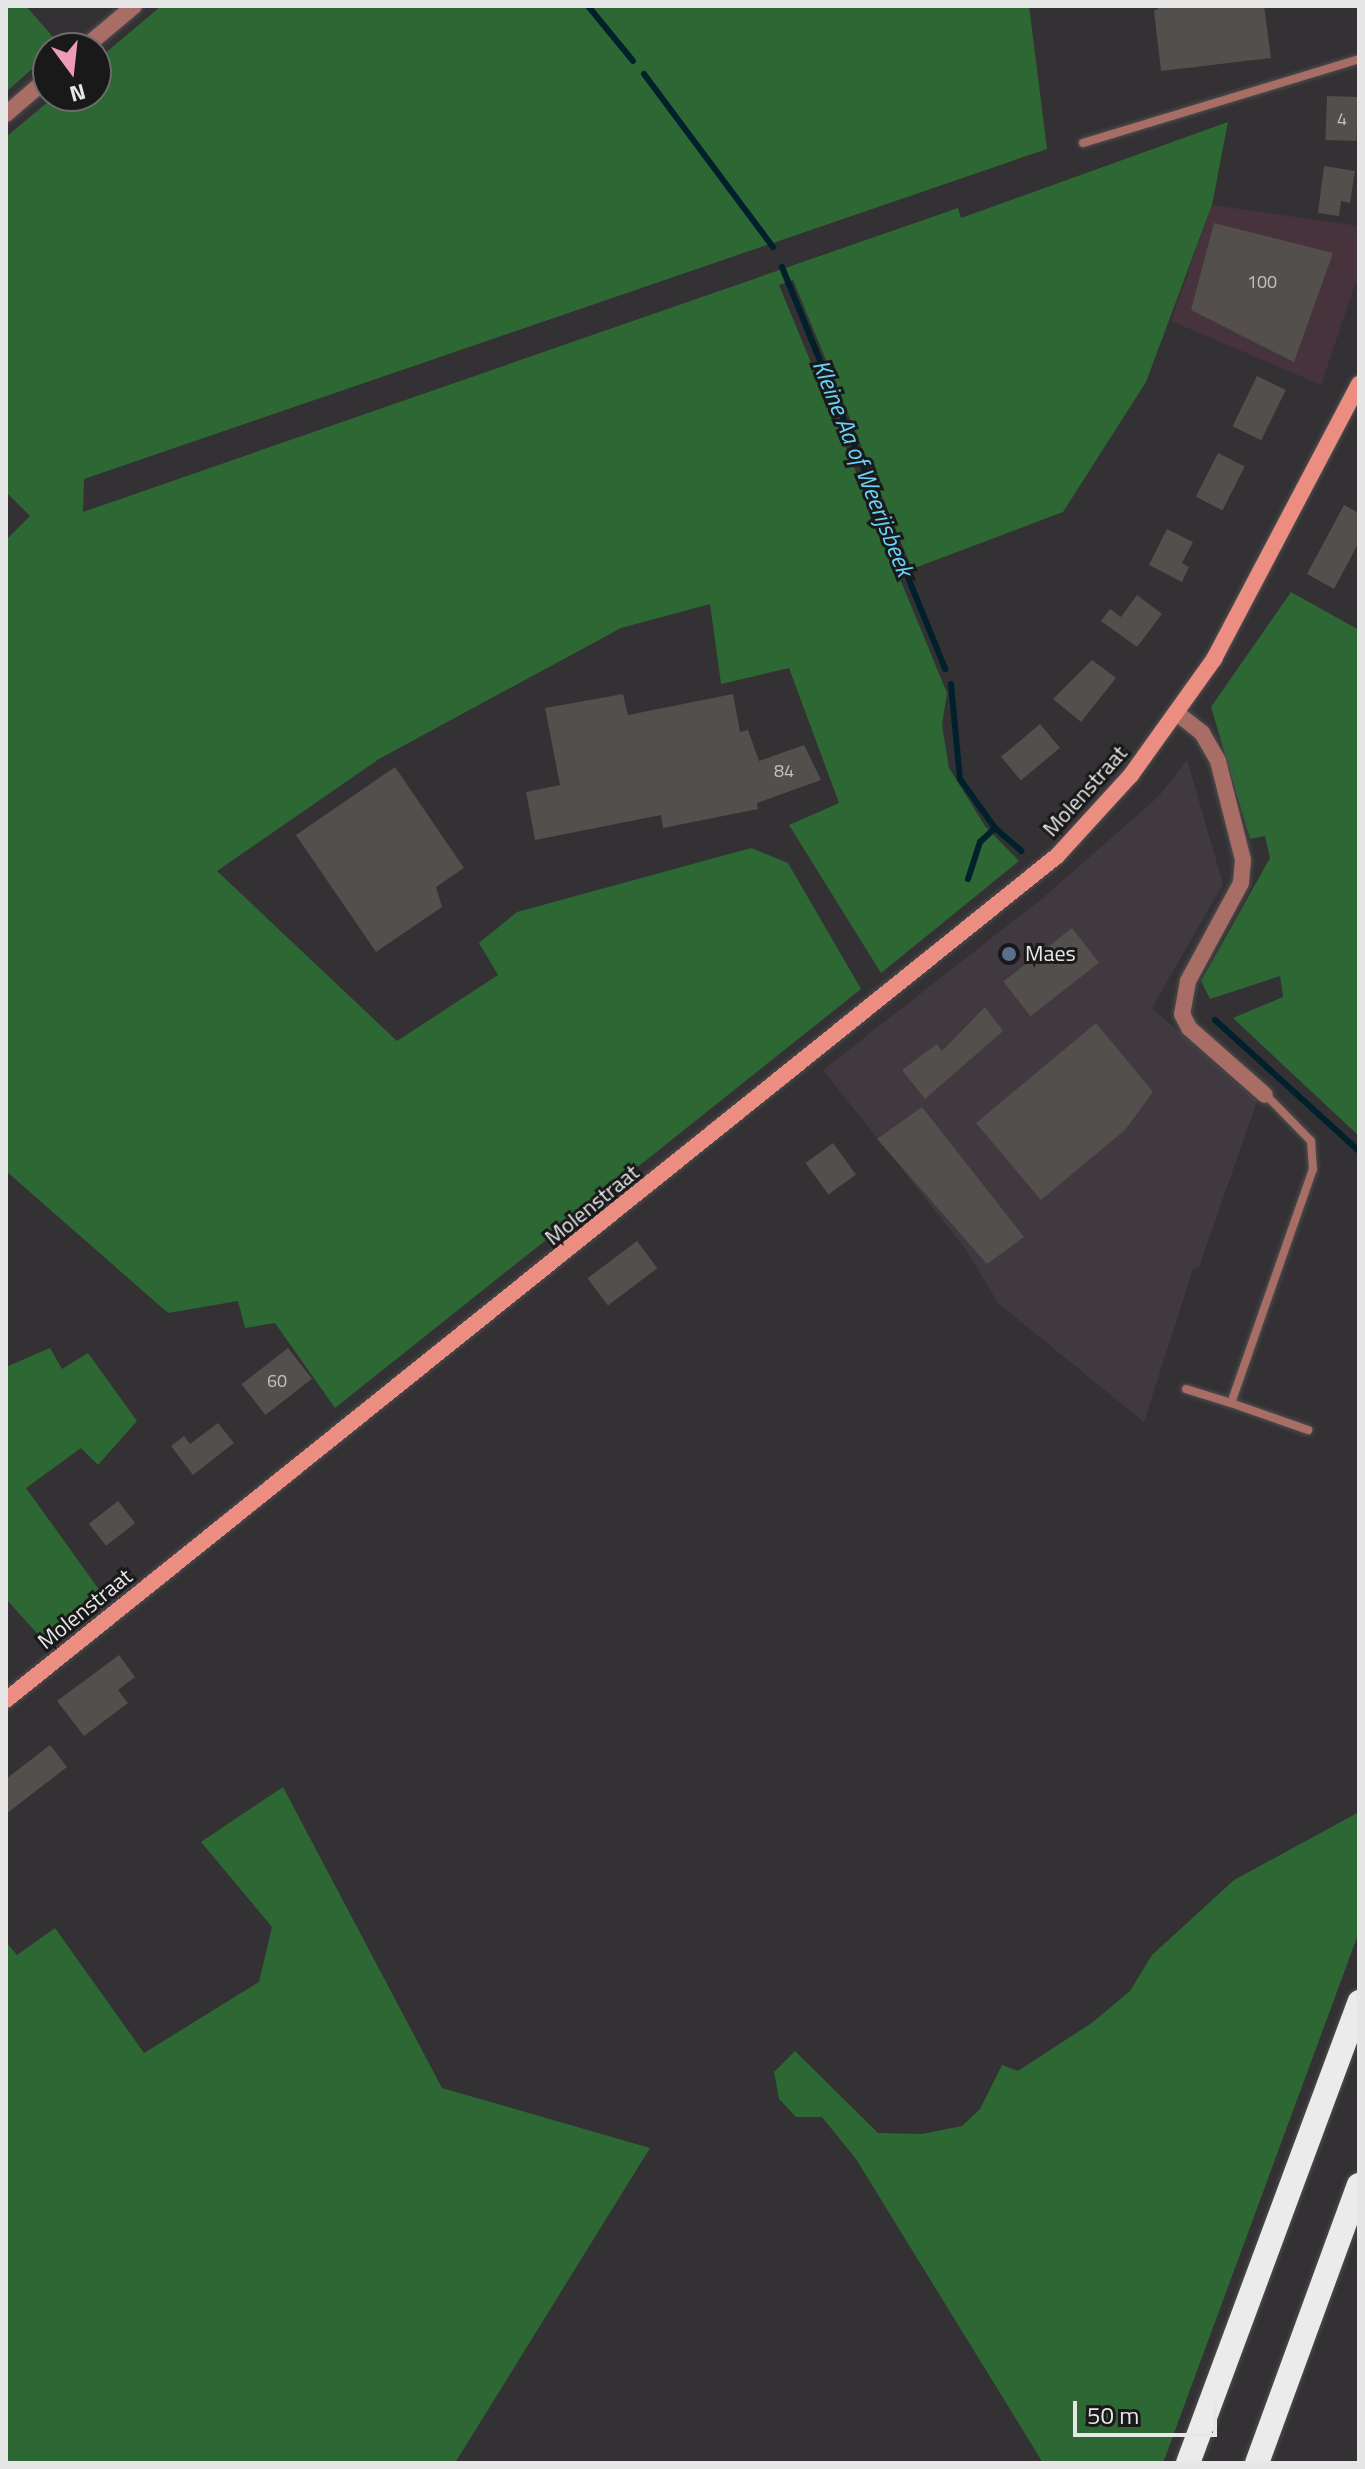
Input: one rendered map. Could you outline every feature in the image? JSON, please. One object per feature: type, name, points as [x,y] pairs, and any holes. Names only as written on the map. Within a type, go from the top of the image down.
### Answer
[{"type":"highway","points":[[1188,2463],[1359,2002]]},
{"type":"highway","points":[[1257,2463],[1359,2185]]},
{"type":"main road","name":"Molenstraat","points":[[6,1700],[1023,888],[1107,803],[1178,714],[1232,630],[1359,384]]},
{"type":"street","points":[[103,32],[134,6]]},
{"type":"street","points":[[6,114],[32,92]]},
{"type":"street","points":[[1178,714],[1202,733],[1218,761],[1243,860],[1241,883],[1188,981],[1182,1014],[1189,1028],[1265,1095]]},
{"type":"lane","points":[[1083,143],[1359,59]]},
{"type":"lane","points":[[1231,1403],[1313,1169],[1311,1141],[1297,1119],[1265,1095]]},
{"type":"lane","points":[[1186,1389],[1308,1430]]},
{"type":"shaded area","points":[[1212,205],[1359,226],[1359,273],[1321,385],[1171,321]]},
{"type":"shaded area","points":[[1187,760],[1223,884],[1152,1008],[1257,1101],[1199,1267],[1193,1269],[1144,1422],[998,1303],[965,1248],[823,1070],[1044,897],[1159,796]]},
{"type":"green space","points":[[6,6],[26,6],[49,32],[32,32],[32,69],[6,92]]},
{"type":"green space","points":[[161,6],[1029,6],[1047,149],[84,479],[83,512],[958,208],[961,218],[1228,122],[1212,205],[1146,382],[1063,512],[912,569],[793,280],[779,285],[947,693],[942,725],[949,768],[985,826],[1019,861],[881,973],[789,825],[839,803],[789,668],[721,684],[710,604],[621,628],[379,759],[217,871],[397,1041],[498,975],[479,943],[517,912],[751,848],[788,863],[861,989],[335,1408],[275,1323],[245,1328],[238,1301],[168,1313],[6,1171],[6,540],[30,516],[6,492],[6,137],[36,112],[112,112],[112,47]]},
{"type":"green space","points":[[1291,592],[1359,630],[1359,1136],[1233,1018],[1283,997],[1280,976],[1210,999],[1201,981],[1270,858],[1265,836],[1250,839],[1211,707]]},
{"type":"green space","points":[[50,1348],[62,1369],[88,1353],[137,1421],[98,1465],[81,1448],[26,1488],[103,1595],[44,1641],[6,1599],[6,1367]]},
{"type":"green space","points":[[283,1787],[442,2088],[650,2148],[455,2463],[6,2463],[6,1942],[17,1955],[55,1928],[144,2053],[259,1982],[272,1927],[201,1842]]},
{"type":"green space","points":[[1359,1812],[1359,1932],[1163,2463],[1043,2463],[856,2159],[822,2117],[796,2117],[779,2099],[774,2072],[795,2051],[878,2133],[922,2134],[962,2126],[980,2109],[1002,2065],[1018,2071],[1093,2022],[1130,1991],[1152,1955],[1234,1880]]},
{"type":"building","points":[[1162,6],[1264,6],[1271,58],[1161,71],[1154,11]]},
{"type":"building","points":[[1327,96],[1358,97],[1356,141],[1325,140]]},
{"type":"building","points":[[1324,166],[1355,171],[1350,203],[1341,201],[1339,216],[1318,213]]},
{"type":"building","points":[[1214,223],[1333,253],[1294,362],[1191,310]]},
{"type":"building","points":[[1257,376],[1286,390],[1261,440],[1232,426]]},
{"type":"building","points":[[1218,453],[1245,467],[1222,510],[1196,497]]},
{"type":"building","points":[[1344,505],[1359,513],[1359,542],[1334,589],[1307,574]]},
{"type":"building","points":[[1167,529],[1193,542],[1182,563],[1189,567],[1182,582],[1149,565]]},
{"type":"building","points":[[1137,595],[1162,614],[1137,647],[1101,621],[1110,609],[1121,617]]},
{"type":"building","points":[[1092,660],[1116,678],[1081,722],[1053,699]]},
{"type":"building","points":[[623,694],[628,715],[733,694],[740,732],[748,730],[759,761],[804,745],[821,780],[757,803],[758,809],[663,828],[661,815],[535,840],[526,792],[560,785],[545,708]]},
{"type":"building","points":[[1040,724],[1060,748],[1021,781],[1001,757]]},
{"type":"building","points":[[395,767],[464,868],[436,887],[442,907],[376,952],[296,835]]},
{"type":"building","points":[[1072,928],[1099,963],[1031,1016],[1003,982]]},
{"type":"building","points":[[985,1007],[1003,1031],[925,1099],[902,1070],[937,1044],[942,1051]]},
{"type":"building","points":[[1096,1023],[1153,1092],[1125,1130],[1041,1200],[976,1123]]},
{"type":"building","points":[[922,1107],[1024,1237],[987,1264],[877,1139]]},
{"type":"building","points":[[833,1143],[856,1175],[828,1195],[805,1163]]},
{"type":"building","points":[[637,1241],[657,1268],[608,1305],[587,1278]]},
{"type":"building","points":[[288,1348],[312,1379],[266,1415],[242,1384]]},
{"type":"building","points":[[218,1423],[234,1443],[193,1475],[171,1446],[184,1436],[190,1444]]},
{"type":"building","points":[[118,1501],[135,1523],[106,1546],[89,1524]]},
{"type":"building","points":[[119,1655],[135,1677],[118,1690],[128,1703],[84,1736],[57,1701]]},
{"type":"building","points":[[50,1745],[67,1767],[6,1814],[6,1779]]},
{"type":"waterway","name":"Kleine Aa of Weerijsbeek","points":[[588,6],[633,61]]},
{"type":"waterway","name":"Kleine Aa of Weerijsbeek","points":[[644,74],[773,247]]},
{"type":"waterway","name":"Kleine Aa of Weerijsbeek","points":[[782,267],[945,669]]},
{"type":"waterway","name":"Kleine Aa of Weerijsbeek","points":[[951,684],[960,779],[995,828],[1021,851]]},
{"type":"waterway","points":[[968,879],[980,842],[995,828]]},
{"type":"waterway","name":"Kleine Aa of Weerijsbeek","points":[[1215,1020],[1359,1151]]},
{"type":"place","name":"Maes","points":[[1009,954]]}]
